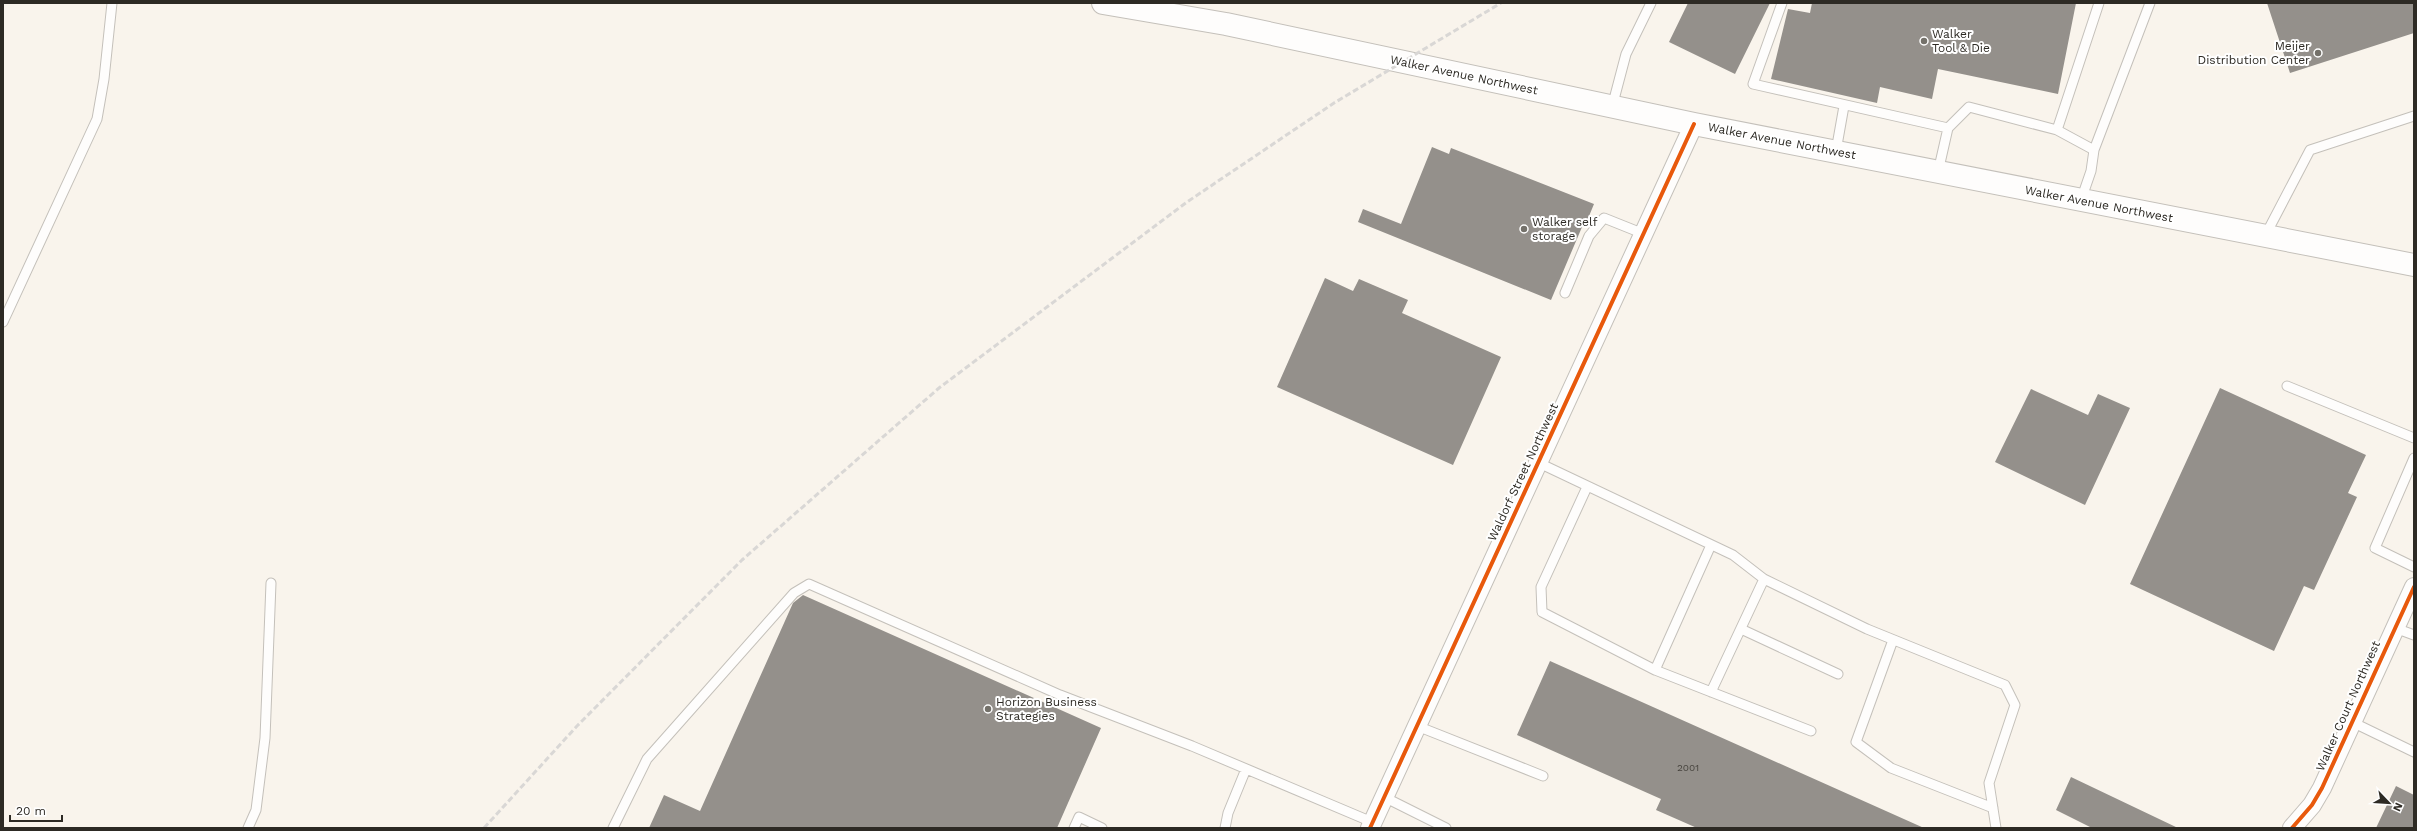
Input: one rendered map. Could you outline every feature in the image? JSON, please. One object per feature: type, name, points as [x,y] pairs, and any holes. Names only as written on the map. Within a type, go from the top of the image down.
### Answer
[{"type":"main road","name":"Walker Avenue Northwest","points":[[1103,3],[1226,24],[1694,124],[2265,237],[2414,264]]},
{"type":"street","name":"Waldorf Street Northwest","points":[[1371,825],[1694,124]]},
{"type":"street","name":"Walker Court Northwest","points":[[2292,828],[2312,805],[2322,788],[2414,587]]},
{"type":"lane","points":[[3,322],[96,119],[104,79],[112,3]]},
{"type":"lane","points":[[1612,107],[1626,54],[1651,3]]},
{"type":"lane","points":[[1782,3],[1753,84],[1844,106],[1948,128]]},
{"type":"lane","points":[[2057,130],[2099,3]]},
{"type":"lane","points":[[2081,200],[2091,171],[2094,150],[2150,3]]},
{"type":"lane","points":[[1836,151],[1844,106]]},
{"type":"lane","points":[[1938,172],[1948,128],[1969,106],[2057,130],[2094,150]]},
{"type":"lane","points":[[2265,237],[2310,150],[2414,116]]},
{"type":"lane","points":[[1565,293],[1589,236],[1604,218],[1644,234]]},
{"type":"lane","points":[[2287,386],[2414,438]]},
{"type":"lane","points":[[2414,458],[2375,548],[2414,567]]},
{"type":"lane","points":[[1538,463],[1733,555],[1764,579],[1892,640],[2005,685],[2015,705],[1989,783],[1996,828]]},
{"type":"lane","points":[[1587,487],[1541,587],[1542,612],[1654,670],[1811,731]]},
{"type":"lane","points":[[1654,670],[1711,545]]},
{"type":"lane","points":[[1711,692],[1764,579]]},
{"type":"lane","points":[[248,828],[256,810],[265,738],[271,583]]},
{"type":"lane","points":[[614,828],[647,759],[794,593],[809,584],[1060,695],[1246,769],[1371,825]]},
{"type":"lane","points":[[2395,628],[2414,636]]},
{"type":"lane","points":[[1741,629],[1838,674]]},
{"type":"lane","points":[[1892,640],[1856,742],[1891,768],[1993,808]]},
{"type":"lane","points":[[2352,722],[2414,752]]},
{"type":"lane","points":[[1417,726],[1543,776]]},
{"type":"lane","points":[[1225,828],[1228,813],[1246,769]]},
{"type":"lane","points":[[1384,797],[1446,828]]},
{"type":"lane","points":[[1074,828],[1079,817],[1102,828]]},
{"type":"building","points":[[1688,3],[1770,3],[1735,74],[1669,42]]},
{"type":"building","name":"Walker Tool & Die","points":[[1812,3],[2076,3],[2058,94],[1938,69],[1932,99],[1880,87],[1877,103],[1771,79],[1788,9],[1810,13]]},
{"type":"building","name":"Meijer Distribution Center","points":[[2267,3],[2414,3],[2414,33],[2290,73]]},
{"type":"building","points":[[1432,147],[1449,154],[1451,148],[1594,204],[1587,221],[1585,220],[1551,300],[1358,222],[1363,209],[1401,224]]},
{"type":"building","points":[[1325,278],[1353,291],[1359,279],[1408,300],[1402,313],[1501,357],[1453,465],[1277,387]]},
{"type":"building","points":[[2220,388],[2366,455],[2348,493],[2357,497],[2314,590],[2304,586],[2274,651],[2130,584]]},
{"type":"building","points":[[2031,389],[2088,415],[2098,394],[2130,408],[2085,505],[1995,462]]},
{"type":"building","points":[[803,595],[1101,728],[1057,828],[649,828],[664,795],[700,811],[793,603]]},
{"type":"building","points":[[1550,661],[1924,828],[1697,828],[1656,810],[1661,799],[1517,735]]},
{"type":"building","points":[[2071,777],[2178,828],[2092,828],[2056,810]]},
{"type":"building","points":[[2396,786],[2414,795],[2414,828],[2376,828]]},
{"type":"railway","points":[[484,828],[577,726],[742,560],[939,388],[1187,202],[1334,103],[1501,3]]},
{"type":"cycle path","points":[[1370,828],[1694,124]]},
{"type":"cycle path","points":[[2292,828],[2312,805],[2322,788],[2414,587]]},
{"type":"place","name":"Walker Tool & Die","points":[[1924,41]]},
{"type":"place","name":"Meijer Distribution Center","points":[[2318,53]]},
{"type":"place","name":"Walker self storage","points":[[1524,229]]},
{"type":"place","name":"Horizon Business Strategies","points":[[988,709]]}]
